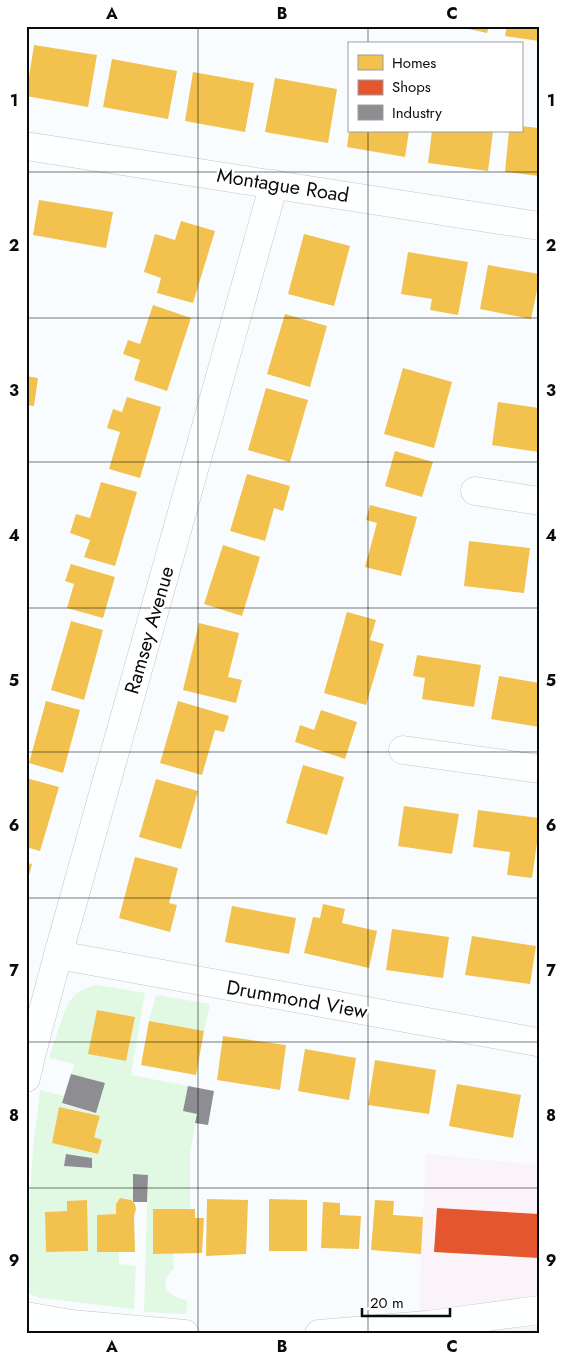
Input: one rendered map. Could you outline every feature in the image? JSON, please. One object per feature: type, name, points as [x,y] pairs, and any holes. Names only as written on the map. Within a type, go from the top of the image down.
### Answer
[{"type":"street","name":"Montague Road","points":[[26,146],[539,226]]},
{"type":"street","name":"Ramsey Avenue","points":[[26,1078],[58,956],[274,184]]},
{"type":"street","points":[[475,491],[539,501]]},
{"type":"street","points":[[403,750],[539,768]]},
{"type":"street","name":"Drummond View","points":[[58,956],[537,1042]]},
{"type":"street","points":[[319,1334],[427,1326],[539,1310]]},
{"type":"street","points":[[26,1316],[71,1324],[185,1334]]},
{"type":"shaded area","points":[[426,1154],[539,1165],[539,1329],[498,1334],[419,1334]]},
{"type":"green space","points":[[97,985],[145,993],[131,1075],[188,1086],[183,1111],[197,1114],[190,1153],[190,1209],[153,1209],[153,1254],[173,1253],[174,1269],[167,1278],[165,1285],[168,1291],[175,1296],[187,1300],[186,1314],[144,1312],[148,1175],[133,1174],[133,1202],[126,1198],[120,1198],[116,1204],[116,1214],[97,1215],[119,1252],[119,1264],[136,1266],[134,1309],[40,1298],[30,1294],[26,1289],[26,1250],[33,1149],[40,1090],[64,1096],[62,1104],[96,1113],[105,1084],[71,1074],[75,1064],[49,1058],[63,1017],[73,997],[84,989]],"holes":[[[97,1010],[135,1017],[126,1061],[89,1054]],[[59,1107],[100,1116],[94,1137],[102,1140],[98,1154],[52,1143]],[[67,1154],[92,1158],[92,1168],[65,1166]],[[86,1200],[88,1251],[46,1252],[45,1212],[67,1211],[67,1201]]]},
{"type":"green space","points":[[156,995],[210,1004],[204,1031],[149,1021]]},
{"type":"green space","points":[[539,1329],[539,1334],[498,1334]]},
{"type":"building: Homes","points":[[455,26],[489,26],[487,33]]},
{"type":"building: Homes","points":[[507,26],[539,26],[539,41],[505,36]]},
{"type":"building: Homes","points":[[34,45],[97,55],[88,107],[26,96]]},
{"type":"building: Homes","points":[[112,59],[177,71],[168,119],[103,107]]},
{"type":"building: Homes","points":[[193,72],[254,83],[245,132],[185,121]]},
{"type":"building: Homes","points":[[275,78],[337,89],[328,143],[265,132]]},
{"type":"building: Homes","points":[[522,126],[539,128],[539,176],[505,172],[509,132],[522,132]]},
{"type":"building: Homes","points":[[349,132],[409,132],[405,157],[347,147]]},
{"type":"building: Homes","points":[[432,132],[493,132],[488,171],[428,163]]},
{"type":"building: Homes","points":[[39,200],[113,212],[106,248],[33,235]]},
{"type":"building: Homes","points":[[181,221],[215,231],[193,303],[157,293],[161,278],[144,272],[155,234],[175,240]]},
{"type":"building: Homes","points":[[304,234],[350,246],[334,306],[288,294]]},
{"type":"building: Homes","points":[[408,252],[468,262],[458,315],[430,310],[432,299],[401,294]]},
{"type":"building: Homes","points":[[488,265],[539,274],[531,319],[480,309]]},
{"type":"building: Homes","points":[[153,305],[191,318],[167,391],[134,380],[140,360],[123,354],[128,340],[140,344]]},
{"type":"building: Homes","points":[[285,314],[327,326],[310,387],[267,374]]},
{"type":"building: Homes","points":[[403,368],[452,382],[434,448],[384,434]]},
{"type":"building: Homes","points":[[26,376],[38,378],[34,406],[26,405]]},
{"type":"building: Homes","points":[[266,388],[308,400],[290,462],[248,450]]},
{"type":"building: Homes","points":[[127,397],[161,407],[140,478],[109,469],[120,432],[107,428],[113,409],[122,412]]},
{"type":"building: Homes","points":[[498,402],[539,408],[539,452],[492,445]]},
{"type":"building: Homes","points":[[395,451],[433,462],[422,497],[385,486]]},
{"type":"building: Homes","points":[[247,474],[290,486],[283,511],[274,508],[265,541],[230,531]]},
{"type":"building: Homes","points":[[101,482],[137,492],[115,566],[84,557],[90,540],[70,533],[76,514],[90,518]]},
{"type":"building: Homes","points":[[370,505],[417,517],[401,576],[365,567],[377,523],[366,520]]},
{"type":"building: Homes","points":[[469,541],[530,548],[524,593],[464,586]]},
{"type":"building: Homes","points":[[223,545],[260,557],[242,616],[204,604]]},
{"type":"building: Homes","points":[[71,564],[115,577],[103,618],[67,608],[74,584],[65,581]]},
{"type":"building: Homes","points":[[347,612],[376,620],[370,640],[384,644],[366,705],[324,693]]},
{"type":"building: Homes","points":[[71,621],[103,630],[84,700],[51,690]]},
{"type":"building: Homes","points":[[199,623],[239,633],[228,677],[242,680],[236,703],[183,690]]},
{"type":"building: Homes","points":[[417,655],[481,665],[474,707],[422,699],[425,678],[413,676]]},
{"type":"building: Homes","points":[[499,676],[539,683],[539,727],[491,719]]},
{"type":"building: Homes","points":[[46,701],[80,710],[63,773],[29,763]]},
{"type":"building: Homes","points":[[178,701],[229,716],[224,732],[215,730],[202,775],[160,763]]},
{"type":"building: Homes","points":[[321,710],[357,722],[345,759],[295,742],[300,725],[314,730]]},
{"type":"building: Homes","points":[[303,765],[344,777],[327,835],[286,823]]},
{"type":"building: Homes","points":[[26,778],[59,787],[40,851],[26,847]]},
{"type":"building: Homes","points":[[156,779],[198,791],[181,849],[139,837]]},
{"type":"building: Homes","points":[[404,806],[459,814],[452,854],[398,846]]},
{"type":"building: Homes","points":[[478,810],[539,818],[532,878],[507,875],[510,852],[473,847]]},
{"type":"building: Homes","points":[[135,857],[178,868],[169,903],[177,905],[170,932],[119,918]]},
{"type":"building: Homes","points":[[26,863],[32,864],[27,883],[26,883]]},
{"type":"building: Homes","points":[[323,904],[345,909],[342,923],[377,931],[369,968],[304,953],[313,917],[320,918]]},
{"type":"building: Homes","points":[[232,906],[296,918],[289,954],[225,942]]},
{"type":"building: Homes","points":[[392,929],[449,937],[443,978],[386,970]]},
{"type":"building: Homes","points":[[472,936],[536,946],[530,984],[465,975]]},
{"type":"building: Homes","points":[[97,1010],[135,1017],[126,1061],[88,1054]]},
{"type":"building: Homes","points":[[149,1021],[204,1031],[196,1075],[141,1065]]},
{"type":"building: Homes","points":[[223,1036],[286,1045],[280,1090],[217,1080]]},
{"type":"building: Homes","points":[[305,1049],[356,1058],[349,1100],[298,1091]]},
{"type":"building: Homes","points":[[375,1060],[436,1070],[429,1114],[368,1105]]},
{"type":"building: Homes","points":[[457,1084],[521,1095],[513,1138],[449,1126]]},
{"type":"building: Homes","points":[[59,1107],[100,1116],[94,1137],[102,1140],[98,1154],[52,1143]]},
{"type":"building: Homes","points":[[120,1198],[131,1200],[135,1204],[135,1252],[97,1252],[97,1215],[116,1214],[116,1204]]},
{"type":"building: Homes","points":[[207,1199],[248,1200],[246,1254],[206,1256]]},
{"type":"building: Homes","points":[[269,1199],[307,1200],[307,1251],[269,1251]]},
{"type":"building: Homes","points":[[87,1200],[88,1251],[46,1252],[45,1212],[67,1211],[67,1201]]},
{"type":"building: Homes","points":[[375,1200],[394,1201],[393,1215],[423,1217],[421,1254],[371,1250]]},
{"type":"building: Homes","points":[[323,1202],[340,1203],[340,1215],[361,1216],[359,1249],[321,1248]]},
{"type":"building: Homes","points":[[153,1209],[195,1209],[195,1218],[204,1218],[202,1253],[153,1254]]},
{"type":"building: Shops","points":[[437,1208],[539,1214],[539,1258],[434,1252]]},
{"type":"building: Industry","points":[[71,1074],[105,1083],[96,1113],[62,1103]]},
{"type":"building: Industry","points":[[188,1086],[214,1091],[208,1125],[195,1123],[197,1114],[183,1111]]},
{"type":"building: Industry","points":[[66,1154],[92,1158],[92,1168],[64,1166]]},
{"type":"building: Industry","points":[[133,1174],[148,1175],[147,1202],[133,1202]]}]
